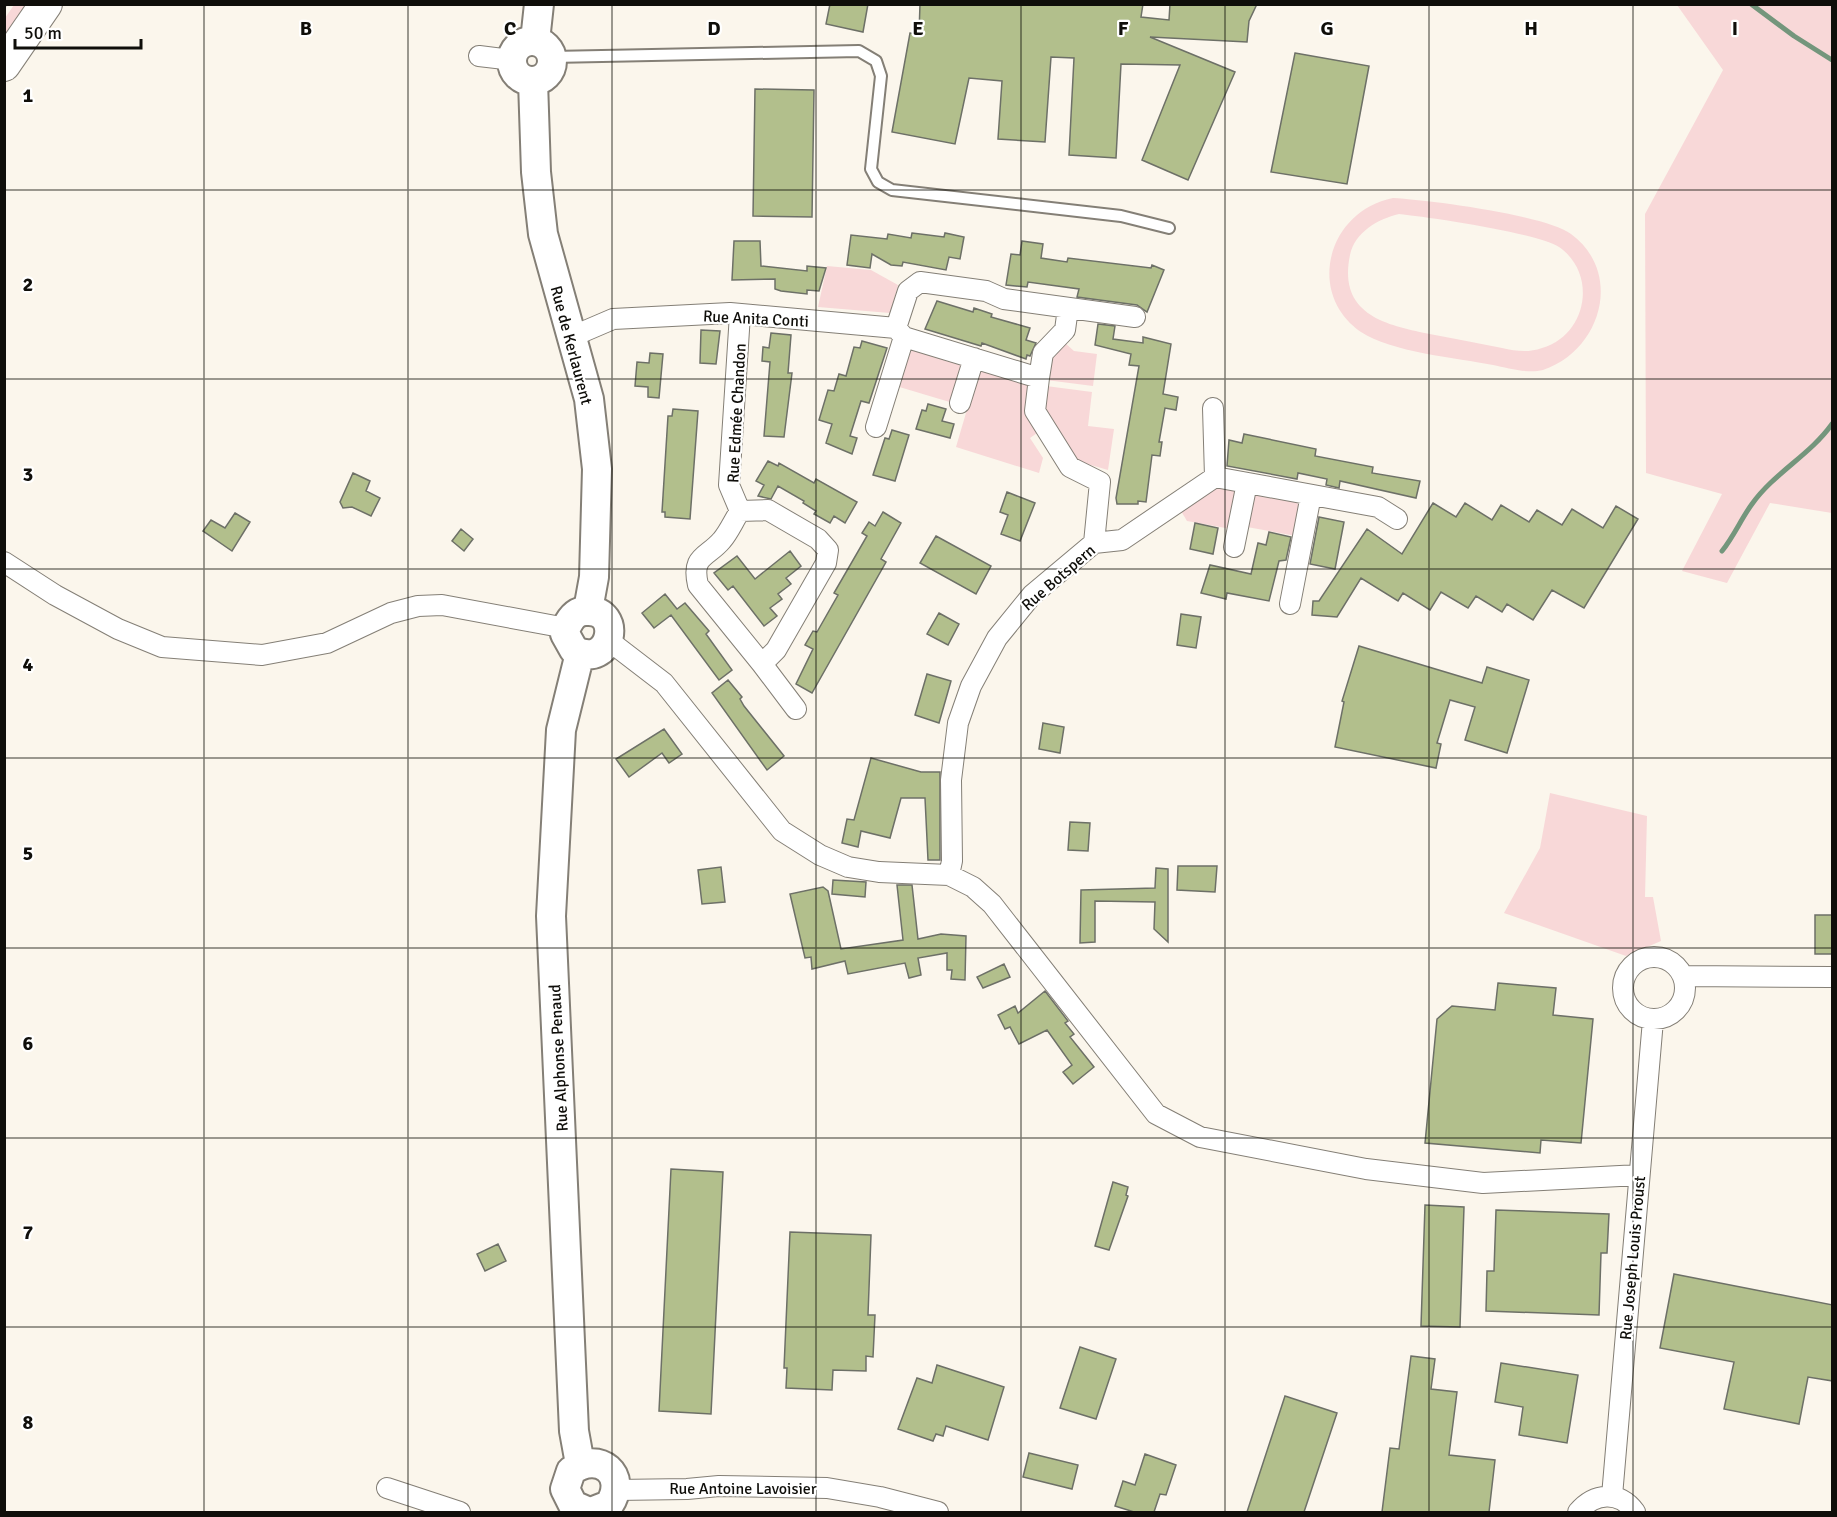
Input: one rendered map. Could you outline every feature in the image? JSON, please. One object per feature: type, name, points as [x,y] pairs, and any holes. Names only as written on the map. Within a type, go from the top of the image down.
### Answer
[{"type":"main road","points":[[4,47],[35,4]]},
{"type":"main road","points":[[4,64],[46,4]]},
{"type":"street","points":[[539,4],[543,49],[550,70],[540,80],[533,81],[526,81],[515,73],[512,60],[516,48],[528,41],[543,49]]},
{"type":"street","points":[[478,56],[512,60]]},
{"type":"street","name":"Rue de Kerlaurent","points":[[533,81],[536,172],[543,234],[589,399],[597,469],[594,577],[588,610]]},
{"type":"street","points":[[876,427],[900,333],[908,291],[920,282],[986,291],[1004,299],[1135,317]]},
{"type":"street","points":[[1068,308],[1065,330],[1043,353],[1035,411],[1070,466],[1100,482],[1094,543]]},
{"type":"street","name":"Rue Anita Conti","points":[[571,337],[613,319],[740,314],[900,333],[1038,378]]},
{"type":"street","name":"Rue Edmée Chandon","points":[[740,314],[729,485],[740,511]]},
{"type":"street","points":[[960,403],[974,358]]},
{"type":"street","points":[[1213,408],[1215,477],[1378,507],[1396,519]]},
{"type":"street","name":"Rue Botspern","points":[[949,875],[952,861],[952,759],[958,723],[971,687],[997,638],[1032,595],[1094,543],[1122,540],[1215,477]]},
{"type":"street","points":[[1234,547],[1247,483]]},
{"type":"street","points":[[1290,604],[1311,495]]},
{"type":"street","points":[[762,664],[776,650],[826,564],[828,550],[818,539],[768,510],[740,511],[722,540],[700,557],[695,572],[698,585],[796,709]]},
{"type":"street","points":[[4,562],[64,600],[118,629],[162,647],[262,655],[327,643],[391,613],[418,606],[442,605],[570,638],[594,654],[609,640],[610,634],[606,620],[588,610],[574,615],[570,638]]},
{"type":"street","name":"Rue Alphonse Penaud","points":[[570,638],[561,730],[551,916],[574,1431],[580,1464]]},
{"type":"street","points":[[609,640],[664,683],[782,831],[820,855],[848,867],[879,872],[949,875],[973,886],[992,904],[1156,1114],[1200,1137],[1366,1169],[1483,1183],[1639,1175]]},
{"type":"street","points":[[1652,956],[1665,958],[1677,965],[1684,976],[1686,992],[1680,1006],[1668,1017],[1653,1020],[1638,1015],[1627,1004],[1623,988],[1626,973],[1637,961],[1652,956]]},
{"type":"street","points":[[1684,976],[1833,977]]},
{"type":"street","name":"Rue Joseph Louis Proust","points":[[1612,1496],[1653,1020]]},
{"type":"street","points":[[588,1462],[601,1464],[608,1469],[615,1481],[616,1490],[609,1505],[583,1511],[567,1498],[566,1489],[571,1471],[580,1464],[588,1462]]},
{"type":"street","name":"Rue Antoine Lavoisier","points":[[616,1490],[687,1490],[718,1486],[827,1488],[880,1497],[938,1512]]},
{"type":"street","points":[[387,1488],[460,1512]]},
{"type":"street","points":[[1578,1512],[1587,1502],[1599,1496],[1612,1496],[1625,1501],[1635,1512]]},
{"type":"lane","points":[[543,49],[858,51],[876,61],[881,76],[871,169],[878,182],[892,190],[1121,216],[1169,228]]},
{"type":"shaded area","points":[[14,5],[30,5],[5,42],[5,18]]},
{"type":"shaded area","points":[[1677,5],[1831,5],[1832,513],[1770,503],[1727,583],[1682,571],[1722,494],[1646,473],[1645,214],[1723,70]]},
{"type":"shaded area","points":[[1393,198],[1458,205],[1537,221],[1571,234],[1587,250],[1597,269],[1601,289],[1599,310],[1591,329],[1579,346],[1563,360],[1543,370],[1531,371],[1406,349],[1389,345],[1361,332],[1344,316],[1333,296],[1329,276],[1332,255],[1340,236],[1353,219],[1371,206]],"holes":[[[1399,214],[1507,231],[1559,247],[1571,259],[1579,272],[1583,287],[1582,303],[1569,331],[1557,341],[1542,348],[1517,351],[1401,327],[1371,315],[1359,305],[1351,292],[1348,276],[1350,255],[1362,233],[1383,219]]]},
{"type":"shaded area","points":[[827,266],[871,270],[898,285],[890,313],[818,307]]},
{"type":"shaded area","points":[[1064,342],[1074,351],[1097,354],[1093,386],[1046,380],[1050,355]]},
{"type":"shaded area","points":[[913,347],[961,362],[964,368],[953,403],[896,386],[906,351]]},
{"type":"shaded area","points":[[984,369],[1024,381],[1031,390],[1040,431],[1030,438],[1043,458],[1039,473],[956,447],[978,372]]},
{"type":"shaded area","points":[[1046,386],[1092,392],[1088,426],[1114,429],[1108,470],[1077,461],[1043,408]]},
{"type":"shaded area","points":[[1220,485],[1233,488],[1238,494],[1231,529],[1187,521],[1181,511]]},
{"type":"shaded area","points":[[1259,492],[1294,498],[1301,509],[1296,536],[1247,527],[1253,495]]},
{"type":"shaded area","points":[[1550,793],[1647,816],[1645,897],[1653,897],[1661,941],[1626,956],[1504,913],[1540,848]]},
{"type":"building","points":[[830,4],[868,4],[863,32],[826,24]]},
{"type":"building","points":[[920,4],[1143,4],[1141,17],[1169,20],[1170,4],[1257,4],[1249,21],[1247,42],[1150,37],[1235,72],[1188,180],[1142,160],[1180,65],[1121,64],[1116,158],[1069,155],[1074,58],[1051,57],[1045,142],[998,139],[1002,81],[969,78],[955,144],[892,132],[910,33],[919,34]]},
{"type":"building","points":[[1295,53],[1369,66],[1347,184],[1271,172]]},
{"type":"building","points":[[755,89],[814,90],[812,217],[753,216]]},
{"type":"building","points":[[912,233],[944,237],[945,233],[964,237],[960,259],[949,257],[946,270],[903,262],[902,266],[891,265],[872,254],[870,268],[847,265],[851,235],[887,239],[888,234],[911,238]]},
{"type":"building","points":[[734,241],[760,241],[761,266],[807,271],[807,266],[826,268],[819,291],[807,290],[807,294],[781,291],[775,289],[775,279],[732,280]]},
{"type":"building","points":[[1022,241],[1043,244],[1041,258],[1067,262],[1068,258],[1151,268],[1152,265],[1164,270],[1147,312],[1137,305],[1077,297],[1079,289],[1028,282],[1027,287],[1006,285],[1011,254],[1020,255]]},
{"type":"building","points":[[937,301],[973,312],[974,308],[992,314],[991,317],[1030,328],[1026,340],[1036,343],[1030,356],[1027,355],[1026,359],[982,343],[981,346],[925,329]]},
{"type":"building","points":[[1098,324],[1115,326],[1113,339],[1143,343],[1143,337],[1171,344],[1163,394],[1178,397],[1176,410],[1165,408],[1159,442],[1162,442],[1160,456],[1152,455],[1146,502],[1138,501],[1138,504],[1117,504],[1116,498],[1139,366],[1129,365],[1131,354],[1095,345]]},
{"type":"building","points":[[701,330],[720,331],[716,364],[700,363]]},
{"type":"building","points":[[771,333],[791,335],[788,373],[792,373],[784,437],[764,436],[770,362],[762,361],[763,347],[769,348]]},
{"type":"building","points":[[862,341],[887,348],[869,403],[861,401],[850,436],[857,438],[852,454],[826,443],[832,424],[819,420],[828,390],[834,391],[839,374],[846,376],[854,347],[860,348]]},
{"type":"building","points":[[650,353],[663,354],[659,398],[648,397],[648,387],[635,386],[637,362],[649,363]]},
{"type":"building","points":[[928,404],[946,409],[942,421],[954,424],[950,438],[916,429],[922,410],[926,411]]},
{"type":"building","points":[[673,409],[698,411],[690,519],[665,517],[665,512],[662,512],[668,416],[672,416]]},
{"type":"building","points":[[892,430],[909,435],[895,481],[873,475],[885,438],[889,439]]},
{"type":"building","points":[[1244,434],[1316,449],[1315,456],[1373,467],[1372,473],[1420,481],[1416,498],[1340,481],[1339,488],[1326,485],[1327,479],[1298,473],[1297,479],[1227,466],[1229,440],[1242,443]]},
{"type":"building","points":[[768,461],[778,466],[779,463],[814,483],[816,479],[857,502],[845,523],[834,516],[830,523],[814,514],[816,511],[803,503],[804,501],[778,486],[771,499],[758,496],[764,485],[756,481]]},
{"type":"building","points":[[353,473],[370,481],[366,491],[380,498],[371,516],[352,507],[343,508],[340,502]]},
{"type":"building","points":[[1007,492],[1035,503],[1020,541],[1001,534],[1008,515],[1000,512]]},
{"type":"building","points":[[1433,503],[1456,517],[1465,503],[1492,520],[1501,505],[1529,522],[1537,510],[1562,525],[1572,509],[1603,528],[1616,506],[1638,519],[1584,608],[1552,590],[1533,620],[1507,604],[1502,612],[1476,596],[1468,608],[1441,592],[1430,610],[1403,593],[1398,601],[1361,578],[1337,617],[1312,615],[1313,601],[1319,601],[1367,529],[1402,554]]},
{"type":"building","points":[[883,512],[901,523],[881,559],[886,562],[812,693],[796,684],[813,649],[805,645],[813,631],[817,632],[838,595],[834,593],[867,536],[862,533],[869,522],[875,526]]},
{"type":"building","points":[[235,513],[250,522],[232,551],[203,531],[211,520],[225,528]]},
{"type":"building","points":[[1319,517],[1344,522],[1335,569],[1310,564]]},
{"type":"building","points":[[1195,523],[1218,528],[1213,554],[1190,549]]},
{"type":"building","points":[[461,529],[473,539],[464,551],[452,541]]},
{"type":"building","points":[[1269,532],[1291,537],[1286,560],[1279,561],[1269,601],[1227,593],[1226,599],[1201,593],[1210,565],[1251,574],[1258,543],[1266,545]]},
{"type":"building","points":[[936,536],[991,566],[976,594],[920,563]]},
{"type":"building","points":[[790,551],[801,566],[786,578],[791,584],[778,594],[782,599],[770,608],[777,616],[764,626],[733,586],[728,590],[714,573],[737,556],[755,579]]},
{"type":"building","points":[[665,594],[677,609],[685,603],[709,631],[706,634],[732,670],[719,680],[671,615],[654,628],[642,613]]},
{"type":"building","points":[[939,613],[959,624],[948,645],[927,634]]},
{"type":"building","points":[[1181,614],[1201,617],[1196,648],[1177,645]]},
{"type":"building","points":[[1359,646],[1482,683],[1487,667],[1529,680],[1507,753],[1465,740],[1475,707],[1450,700],[1437,743],[1441,744],[1436,768],[1335,747],[1344,702],[1342,701]]},
{"type":"building","points":[[927,674],[951,681],[939,723],[915,715]]},
{"type":"building","points":[[728,680],[742,697],[740,699],[744,706],[784,756],[767,770],[712,693]]},
{"type":"building","points":[[1043,723],[1064,727],[1060,753],[1039,749]]},
{"type":"building","points":[[664,729],[682,754],[669,763],[662,753],[629,777],[616,759]]},
{"type":"building","points":[[871,758],[921,772],[940,772],[940,860],[928,860],[925,798],[901,798],[890,838],[861,831],[858,847],[842,843],[847,819],[854,820]]},
{"type":"building","points":[[1070,822],[1090,823],[1088,851],[1068,850]]},
{"type":"building","points":[[1178,866],[1217,866],[1215,892],[1177,890]]},
{"type":"building","points":[[721,867],[725,902],[702,904],[698,870]]},
{"type":"building","points":[[1156,868],[1168,869],[1168,942],[1154,929],[1155,902],[1095,901],[1095,942],[1080,943],[1081,890],[1155,888]]},
{"type":"building","points":[[833,880],[866,882],[865,897],[832,894]]},
{"type":"building","points":[[897,885],[912,885],[918,939],[941,934],[966,936],[965,980],[951,979],[952,970],[947,970],[947,953],[918,958],[921,975],[909,978],[905,963],[848,974],[845,961],[812,969],[811,957],[805,958],[790,894],[823,887],[828,891],[841,949],[903,940]]},
{"type":"building","points":[[1815,915],[1833,915],[1833,954],[1815,954]]},
{"type":"building","points":[[1004,964],[1010,977],[983,988],[977,977]]},
{"type":"building","points":[[1498,983],[1556,988],[1553,1015],[1593,1019],[1581,1143],[1541,1140],[1540,1153],[1425,1143],[1437,1019],[1452,1006],[1495,1010]]},
{"type":"building","points":[[1045,991],[1068,1021],[1065,1023],[1074,1034],[1070,1037],[1094,1067],[1073,1084],[1063,1072],[1072,1065],[1047,1030],[1019,1044],[1010,1027],[1005,1029],[998,1015],[1015,1006],[1018,1013]]},
{"type":"building","points":[[671,1169],[723,1172],[711,1414],[659,1411]]},
{"type":"building","points":[[1113,1182],[1128,1187],[1126,1195],[1128,1196],[1109,1250],[1095,1246]]},
{"type":"building","points":[[1425,1205],[1464,1207],[1460,1327],[1421,1326]]},
{"type":"building","points":[[1496,1210],[1609,1214],[1607,1253],[1601,1253],[1599,1315],[1486,1311],[1487,1271],[1494,1271]]},
{"type":"building","points":[[790,1232],[871,1235],[868,1315],[875,1315],[873,1357],[866,1356],[866,1371],[833,1370],[832,1390],[786,1388],[787,1368],[784,1368]]},
{"type":"building","points":[[498,1244],[506,1261],[485,1271],[477,1254]]},
{"type":"building","points":[[1674,1274],[1833,1305],[1833,1381],[1808,1377],[1799,1424],[1724,1409],[1734,1362],[1660,1348]]},
{"type":"building","points":[[1080,1347],[1116,1359],[1096,1419],[1060,1408]]},
{"type":"building","points":[[1411,1356],[1435,1359],[1431,1389],[1457,1392],[1449,1455],[1495,1460],[1489,1512],[1382,1512],[1390,1448],[1399,1449]]},
{"type":"building","points":[[1501,1363],[1578,1375],[1567,1443],[1519,1435],[1523,1407],[1495,1402]]},
{"type":"building","points":[[937,1365],[1004,1387],[988,1440],[946,1426],[943,1436],[936,1434],[933,1441],[898,1429],[917,1378],[932,1383]]},
{"type":"building","points":[[1285,1396],[1337,1413],[1304,1512],[1247,1512]]},
{"type":"building","points":[[1029,1453],[1078,1465],[1072,1489],[1023,1477]]},
{"type":"building","points":[[1145,1454],[1176,1465],[1166,1495],[1160,1494],[1154,1512],[1134,1512],[1115,1506],[1123,1481],[1135,1485]]},
{"type":"waterway","points":[[1751,4],[1794,36],[1832,60]]},
{"type":"waterway","points":[[1722,551],[1761,493],[1813,445],[1832,424]]},
{"type":"tram line","points":[[4,8],[7,4]]}]
